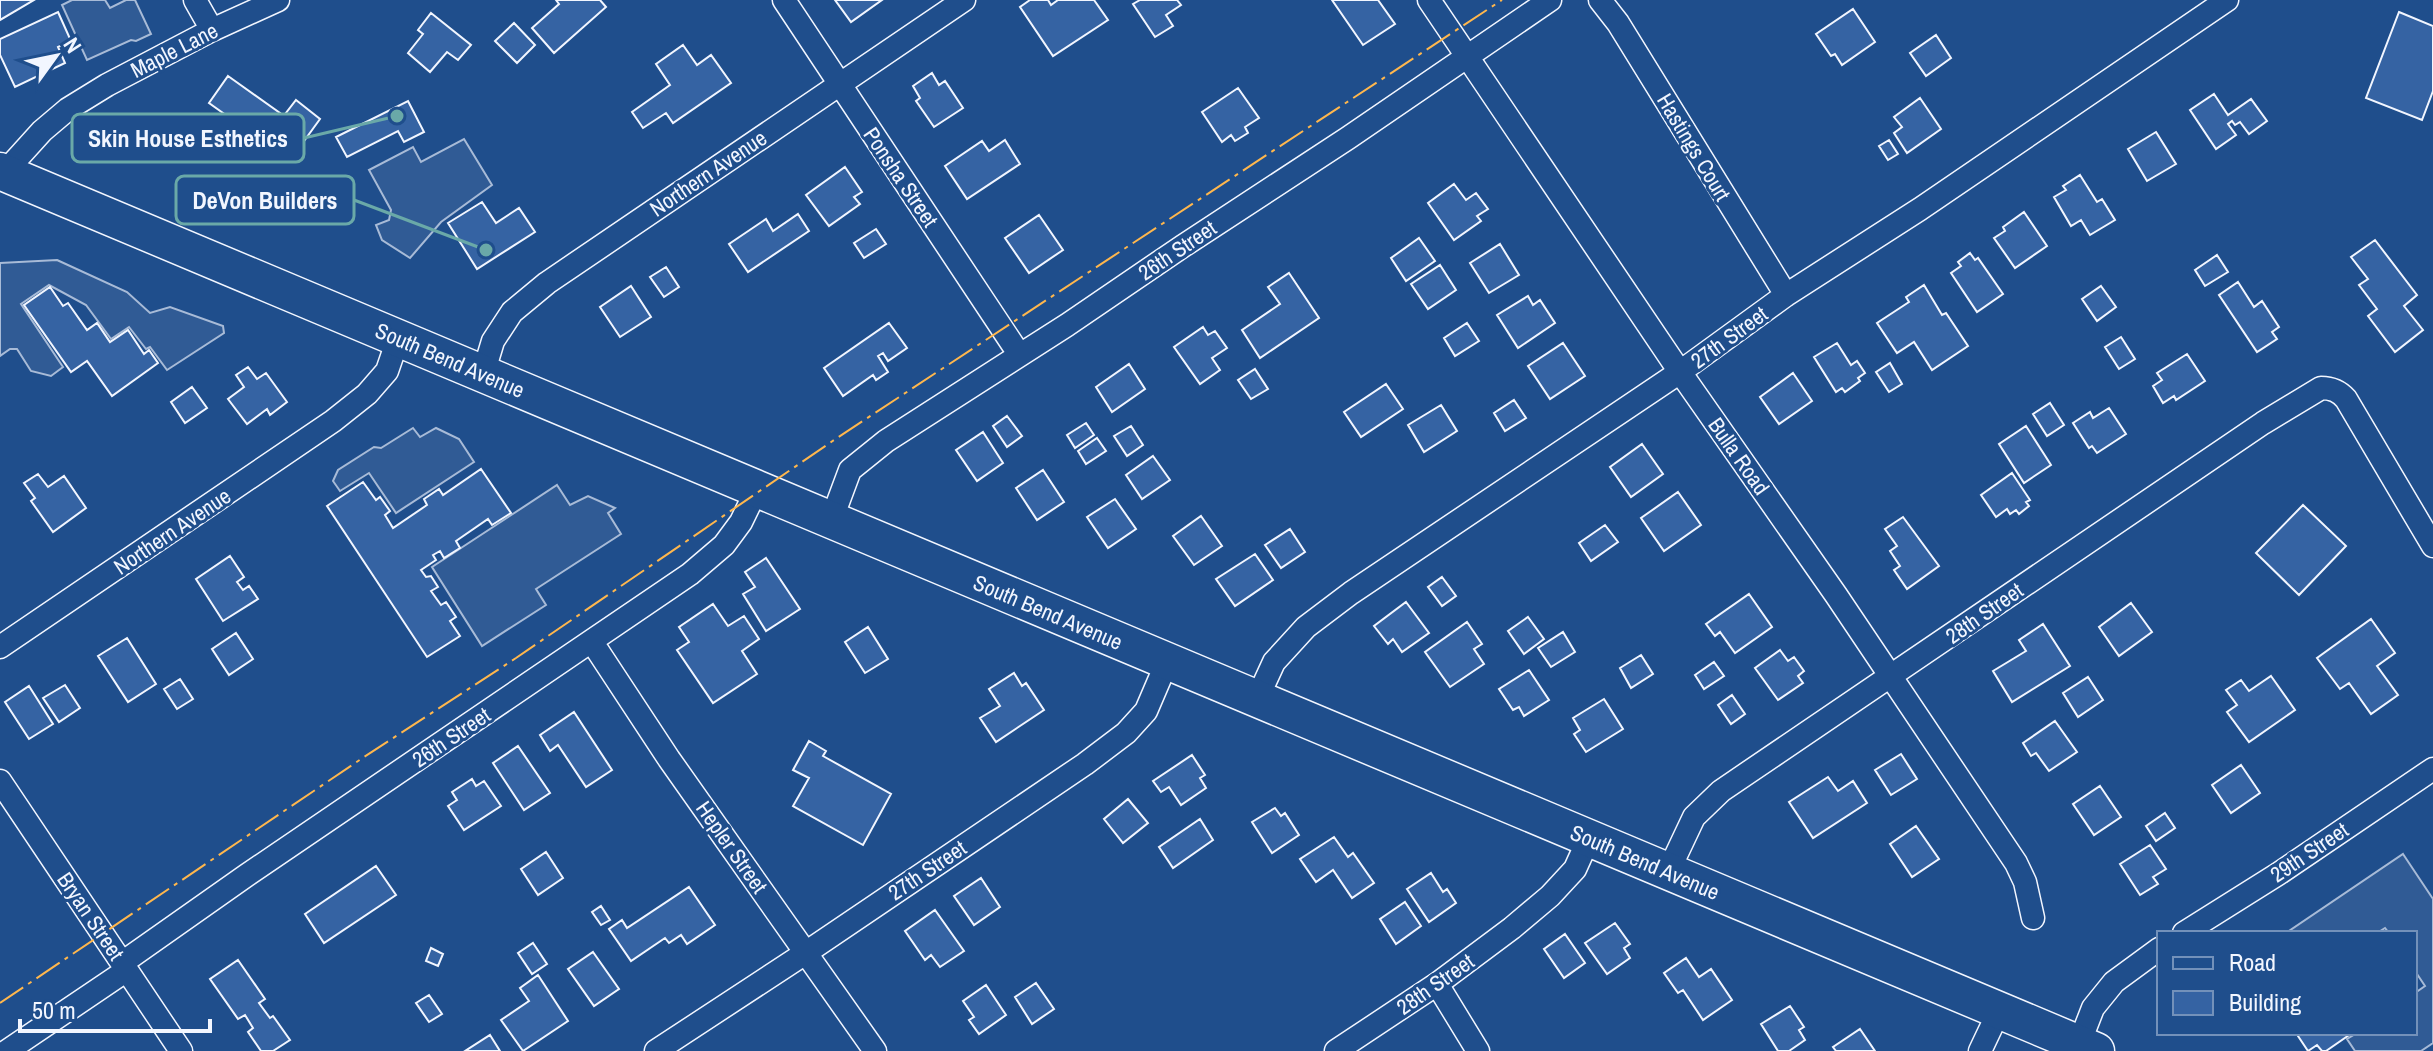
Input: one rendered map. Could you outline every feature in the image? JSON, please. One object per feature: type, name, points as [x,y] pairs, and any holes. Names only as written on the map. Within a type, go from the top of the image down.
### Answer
[{"type":"main road","name":"South Bend Avenue","points":[[2,172],[2087,1048]]},
{"type":"street","points":[[195,0],[212,30]]},
{"type":"street","name":"Maple Lane","points":[[2,172],[68,109],[212,30],[278,0]]},
{"type":"street","name":"Ponsha Street","points":[[784,0],[1019,354]]},
{"type":"street","name":"Northern Avenue","points":[[483,374],[493,341],[512,312],[547,283],[964,0]]},
{"type":"street","name":"Bulla Road","points":[[1429,0],[2016,863],[2025,882],[2033,918]]},
{"type":"street","name":"26th Street","points":[[831,521],[850,470],[886,441],[1348,138],[1550,0]]},
{"type":"street","name":"Hastings Court","points":[[1600,0],[1618,23],[1786,295]]},
{"type":"street","name":"27th Street","points":[[1257,699],[1274,662],[1306,627],[1351,593],[1680,372],[1786,295],[1920,209],[2227,0]]},
{"type":"street","name":"Northern Avenue","points":[[0,647],[344,412],[367,394],[387,371],[398,339]]},
{"type":"street","name":"28th Street","points":[[1668,872],[1694,817],[1721,791],[2263,423],[2321,388],[2330,388],[2346,399],[2433,546]]},
{"type":"street","name":"26th Street","points":[[7,1051],[247,875],[690,574],[724,545],[741,522],[757,489]]},
{"type":"street","name":"Hepler Street","points":[[592,642],[669,759],[875,1051]]},
{"type":"street","name":"27th Street","points":[[656,1051],[1085,764],[1126,733],[1146,711],[1167,662]]},
{"type":"street","name":"29th Street","points":[[2187,931],[2433,769]]},
{"type":"street","name":"Bryan Street","points":[[0,781],[181,1051]]},
{"type":"street","name":"28th Street","points":[[1336,1051],[1437,984],[1512,928],[1550,896],[1575,869],[1589,838]]},
{"type":"street","points":[[2087,1048],[2093,1008],[2114,982],[2157,950]]},
{"type":"street","points":[[1437,984],[1478,1051]]},
{"type":"street","points":[[1980,1051],[1999,1011]]},
{"type":"shaded area","points":[[72,0],[105,0],[110,8],[126,0],[135,0],[151,34],[87,60],[62,5]]},
{"type":"shaded area","points":[[464,139],[492,185],[441,222],[410,258],[382,240],[376,225],[389,220],[391,210],[369,170],[413,147],[421,162]]},
{"type":"shaded area","points":[[57,260],[127,292],[150,313],[170,307],[223,326],[224,333],[167,370],[150,347],[146,349],[129,327],[111,339],[86,305],[49,285],[21,304],[63,367],[51,376],[31,371],[17,349],[10,349],[0,356],[0,263]]},
{"type":"shaded area","points":[[413,428],[420,437],[436,428],[459,439],[474,462],[396,513],[369,473],[340,491],[333,481],[338,470],[374,447],[381,448]]},
{"type":"shaded area","points":[[557,485],[570,505],[588,496],[615,508],[608,513],[621,534],[536,589],[546,605],[482,646],[432,567]]},
{"type":"shaded area","points":[[2403,854],[2433,899],[2433,1043],[2421,1051],[2355,1051],[2347,1039],[2354,1035],[2417,1035],[2417,992],[2425,986],[2417,974],[2417,931],[2387,931],[2385,928],[2380,931],[2289,931]]},
{"type":"building","points":[[0,0],[34,0],[0,20]]},
{"type":"building","points":[[556,0],[600,0],[606,7],[554,53],[532,28],[559,4]]},
{"type":"building","points":[[835,0],[882,0],[851,22]]},
{"type":"building","points":[[1030,0],[1048,0],[1051,5],[1058,0],[1094,0],[1108,20],[1053,56],[1020,7]]},
{"type":"building","points":[[1140,0],[1177,0],[1181,5],[1166,15],[1173,26],[1155,37],[1133,4]]},
{"type":"building","points":[[1332,0],[1378,0],[1395,24],[1363,45]]},
{"type":"building","points":[[1853,9],[1875,42],[1842,65],[1835,54],[1831,56],[1816,34]]},
{"type":"building","points":[[58,12],[71,41],[58,47],[65,63],[15,87],[0,55],[0,39]]},
{"type":"building","points":[[2399,12],[2433,26],[2433,91],[2422,120],[2366,98]]},
{"type":"building","points":[[431,13],[471,45],[458,60],[447,52],[430,72],[408,53],[423,34],[418,30]]},
{"type":"building","points":[[514,23],[535,45],[517,63],[495,41]]},
{"type":"building","points":[[1936,35],[1951,58],[1926,76],[1910,53]]},
{"type":"building","points":[[683,45],[697,65],[711,55],[731,83],[673,123],[666,113],[643,128],[632,112],[670,85],[656,64]]},
{"type":"building","points":[[932,73],[939,85],[945,81],[963,108],[934,127],[916,101],[920,98],[913,86]]},
{"type":"building","points":[[228,76],[280,113],[261,140],[209,103]]},
{"type":"building","points":[[1238,88],[1259,118],[1245,127],[1248,133],[1235,141],[1231,135],[1222,142],[1202,112]]},
{"type":"building","points":[[2214,94],[2228,115],[2251,99],[2267,121],[2249,134],[2240,122],[2235,125],[2232,121],[2228,124],[2236,135],[2216,149],[2190,110]]},
{"type":"building","points":[[1920,98],[1941,129],[1907,153],[1894,133],[1902,127],[1894,117]]},
{"type":"building","points":[[296,100],[320,119],[304,141],[279,122]]},
{"type":"building","points":[[408,101],[424,132],[404,142],[398,131],[347,157],[336,137]]},
{"type":"building","points":[[2156,132],[2176,164],[2147,181],[2128,149]]},
{"type":"building","points":[[1005,140],[1020,164],[967,199],[945,166],[982,141],[989,151]]},
{"type":"building","points":[[1889,140],[1898,154],[1888,160],[1879,146]]},
{"type":"building","points":[[845,167],[862,192],[854,197],[860,204],[829,226],[806,195]]},
{"type":"building","points":[[2080,175],[2097,202],[2102,199],[2115,220],[2090,235],[2081,220],[2071,226],[2054,197],[2066,190],[2063,186]]},
{"type":"building","points":[[1454,184],[1466,200],[1476,193],[1488,209],[1477,216],[1481,221],[1454,240],[1428,203]]},
{"type":"building","points":[[482,202],[496,223],[519,208],[535,232],[477,269],[448,223]]},
{"type":"building","points":[[2024,212],[2047,246],[2015,268],[1994,238],[2005,231],[2003,227]]},
{"type":"building","points":[[798,214],[809,231],[748,272],[729,244],[766,219],[773,231]]},
{"type":"building","points":[[1039,215],[1063,250],[1029,273],[1005,238]]},
{"type":"building","points":[[876,229],[886,244],[864,258],[854,243]]},
{"type":"building","points":[[1419,238],[1435,261],[1406,281],[1391,258]]},
{"type":"building","points":[[2375,240],[2417,295],[2404,306],[2423,330],[2395,352],[2368,316],[2377,309],[2359,285],[2368,279],[2351,257]]},
{"type":"building","points":[[1500,244],[1519,275],[1489,293],[1470,263]]},
{"type":"building","points":[[1970,253],[1975,260],[1978,258],[2003,294],[1977,312],[1951,273],[1961,266],[1958,262]]},
{"type":"building","points":[[2217,255],[2228,272],[2205,286],[2195,270]]},
{"type":"building","points":[[1440,265],[1456,290],[1428,309],[1411,284]]},
{"type":"building","points":[[666,267],[679,287],[664,297],[650,277]]},
{"type":"building","points":[[1289,273],[1319,318],[1260,358],[1242,330],[1280,304],[1268,287]]},
{"type":"building","points":[[2238,282],[2254,307],[2262,301],[2279,327],[2272,332],[2277,339],[2257,352],[2219,295]]},
{"type":"building","points":[[1924,285],[1942,315],[1946,313],[1968,346],[1932,370],[1914,342],[1897,353],[1877,323],[1909,302],[1906,297]]},
{"type":"building","points":[[631,286],[651,317],[620,337],[600,307]]},
{"type":"building","points":[[2101,286],[2116,307],[2097,321],[2082,299]]},
{"type":"building","points":[[50,287],[63,306],[68,303],[87,330],[97,323],[110,342],[128,330],[144,354],[149,350],[158,363],[112,396],[87,361],[71,372],[24,305]]},
{"type":"building","points":[[1528,296],[1533,305],[1540,300],[1555,323],[1518,348],[1497,315]]},
{"type":"building","points":[[889,323],[907,348],[888,361],[883,353],[878,356],[888,372],[876,380],[873,375],[843,396],[824,368]]},
{"type":"building","points":[[1467,323],[1479,341],[1455,356],[1444,338]]},
{"type":"building","points":[[1203,327],[1208,335],[1215,331],[1227,348],[1212,358],[1220,370],[1200,384],[1174,347]]},
{"type":"building","points":[[2121,337],[2135,359],[2119,369],[2105,347]]},
{"type":"building","points":[[1563,343],[1585,376],[1550,399],[1528,366]]},
{"type":"building","points":[[1837,343],[1851,365],[1857,361],[1865,373],[1845,392],[1842,388],[1836,392],[1814,357]]},
{"type":"building","points":[[2187,354],[2205,381],[2176,400],[2174,396],[2163,403],[2153,386],[2162,380],[2157,373]]},
{"type":"building","points":[[1890,363],[1902,384],[1889,392],[1876,372]]},
{"type":"building","points":[[1129,364],[1145,389],[1112,412],[1096,387]]},
{"type":"building","points":[[248,367],[257,379],[266,373],[287,402],[270,415],[267,409],[247,424],[228,399],[244,387],[236,375]]},
{"type":"building","points":[[1255,369],[1268,389],[1251,399],[1238,380]]},
{"type":"building","points":[[1793,373],[1812,401],[1779,424],[1760,397]]},
{"type":"building","points":[[1386,384],[1403,409],[1361,437],[1344,412]]},
{"type":"building","points":[[192,387],[207,408],[185,423],[171,402]]},
{"type":"building","points":[[1514,400],[1526,418],[1505,431],[1494,413]]},
{"type":"building","points":[[2050,403],[2064,425],[2047,436],[2033,414]]},
{"type":"building","points":[[1441,405],[1457,431],[1424,452],[1408,425]]},
{"type":"building","points":[[2109,408],[2126,434],[2097,453],[2092,446],[2089,448],[2073,423],[2090,412],[2093,418]]},
{"type":"building","points":[[1007,416],[1022,436],[1007,447],[993,426]]},
{"type":"building","points":[[1086,423],[1094,435],[1075,448],[1067,435]]},
{"type":"building","points":[[1131,426],[1143,445],[1127,456],[1114,436]]},
{"type":"building","points":[[2026,426],[2051,465],[2024,483],[1999,444]]},
{"type":"building","points":[[983,432],[1003,463],[977,481],[956,450]]},
{"type":"building","points":[[1097,438],[1106,451],[1086,464],[1078,451]]},
{"type":"building","points":[[1642,444],[1663,474],[1631,497],[1610,467]]},
{"type":"building","points":[[1153,456],[1170,480],[1142,499],[1126,475]]},
{"type":"building","points":[[481,469],[511,513],[492,525],[488,519],[456,541],[460,548],[444,558],[440,551],[433,555],[436,560],[421,570],[426,577],[431,576],[438,587],[431,591],[441,605],[446,602],[456,617],[450,621],[460,636],[427,657],[327,506],[363,482],[376,500],[380,497],[390,511],[385,515],[393,528],[427,505],[424,499],[439,489],[443,495]]},
{"type":"building","points":[[1043,470],[1064,502],[1037,520],[1016,488]]},
{"type":"building","points":[[2012,473],[2030,500],[2026,502],[2029,506],[2019,514],[2016,510],[2010,514],[2007,509],[1996,517],[1981,495]]},
{"type":"building","points":[[38,474],[48,487],[64,476],[86,508],[53,532],[31,501],[35,498],[24,483]]},
{"type":"building","points":[[1678,492],[1701,525],[1664,551],[1641,518]]},
{"type":"building","points":[[1115,499],[1136,529],[1108,548],[1087,517]]},
{"type":"building","points":[[2303,505],[2346,546],[2299,595],[2256,553]]},
{"type":"building","points":[[1201,516],[1222,546],[1194,565],[1173,536]]},
{"type":"building","points":[[1903,517],[1939,566],[1907,589],[1894,570],[1900,566],[1890,551],[1897,546],[1885,529]]},
{"type":"building","points":[[1605,525],[1618,542],[1591,561],[1579,543]]},
{"type":"building","points":[[1290,529],[1305,552],[1281,568],[1265,545]]},
{"type":"building","points":[[1255,554],[1273,580],[1235,606],[1216,579]]},
{"type":"building","points":[[230,556],[244,577],[237,582],[243,590],[249,586],[258,599],[223,621],[196,579]]},
{"type":"building","points":[[766,558],[800,609],[766,631],[743,594],[755,587],[745,572]]},
{"type":"building","points":[[1442,577],[1456,596],[1442,606],[1428,587]]},
{"type":"building","points":[[1749,594],[1772,627],[1735,653],[1720,632],[1715,636],[1706,624]]},
{"type":"building","points":[[1406,602],[1429,633],[1402,652],[1393,639],[1388,644],[1374,626]]},
{"type":"building","points":[[2131,603],[2152,632],[2119,656],[2099,627]]},
{"type":"building","points":[[713,604],[728,626],[744,616],[759,639],[742,651],[757,674],[713,703],[677,650],[689,642],[679,627]]},
{"type":"building","points":[[1528,617],[1544,639],[1524,654],[1508,631]]},
{"type":"building","points":[[2371,619],[2395,653],[2377,666],[2398,695],[2371,714],[2349,683],[2340,689],[2317,658]]},
{"type":"building","points":[[1467,622],[1482,644],[1474,649],[1484,664],[1450,687],[1425,652]]},
{"type":"building","points":[[2043,624],[2070,666],[2012,702],[1993,671],[2026,651],[2019,640]]},
{"type":"building","points":[[868,627],[888,659],[865,673],[845,642]]},
{"type":"building","points":[[1563,632],[1575,652],[1551,667],[1538,648]]},
{"type":"building","points":[[236,633],[253,659],[229,675],[212,649]]},
{"type":"building","points":[[127,638],[156,684],[128,702],[98,656]]},
{"type":"building","points":[[1780,650],[1788,661],[1794,657],[1804,671],[1798,676],[1803,683],[1778,700],[1755,668]]},
{"type":"building","points":[[1641,655],[1653,674],[1631,688],[1620,668]]},
{"type":"building","points":[[1714,662],[1724,676],[1704,689],[1695,675]]},
{"type":"building","points":[[1529,670],[1549,700],[1524,716],[1519,707],[1513,710],[1499,689]]},
{"type":"building","points":[[1014,673],[1022,686],[1026,683],[1044,710],[996,742],[980,718],[1000,706],[989,689]]},
{"type":"building","points":[[2271,676],[2295,710],[2249,742],[2227,712],[2237,705],[2226,690],[2241,680],[2249,691]]},
{"type":"building","points":[[2088,677],[2103,700],[2078,717],[2063,693]]},
{"type":"building","points":[[180,679],[193,699],[177,709],[164,689]]},
{"type":"building","points":[[65,685],[80,708],[59,722],[43,698]]},
{"type":"building","points":[[29,686],[53,724],[29,739],[5,702]]},
{"type":"building","points":[[1732,695],[1745,714],[1731,724],[1718,705]]},
{"type":"building","points":[[1604,699],[1623,729],[1586,752],[1574,734],[1580,730],[1573,718]]},
{"type":"building","points":[[574,712],[612,770],[586,787],[558,745],[550,751],[540,735]]},
{"type":"building","points":[[2055,721],[2077,752],[2049,771],[2036,753],[2031,756],[2023,743]]},
{"type":"building","points":[[809,741],[826,751],[823,756],[891,794],[863,845],[793,806],[809,778],[793,770]]},
{"type":"building","points":[[518,746],[550,793],[524,810],[493,763]]},
{"type":"building","points":[[1901,754],[1917,779],[1891,795],[1875,770]]},
{"type":"building","points":[[1192,755],[1205,775],[1200,778],[1206,788],[1181,805],[1169,787],[1161,792],[1153,781]]},
{"type":"building","points":[[2241,765],[2260,793],[2231,813],[2212,785]]},
{"type":"building","points":[[1828,777],[1838,791],[1853,781],[1867,803],[1813,838],[1789,802]]},
{"type":"building","points":[[472,779],[476,786],[484,781],[501,806],[464,830],[448,806],[457,800],[452,792]]},
{"type":"building","points":[[2100,786],[2121,817],[2094,835],[2073,804]]},
{"type":"building","points":[[1128,799],[1148,823],[1123,843],[1104,819]]},
{"type":"building","points":[[1275,808],[1281,816],[1285,813],[1299,835],[1272,853],[1252,822]]},
{"type":"building","points":[[2165,813],[2175,828],[2156,841],[2146,826]]},
{"type":"building","points":[[1200,819],[1213,840],[1173,868],[1159,847]]},
{"type":"building","points":[[1916,826],[1939,859],[1912,877],[1890,844]]},
{"type":"building","points":[[1334,837],[1348,857],[1353,853],[1374,883],[1352,898],[1333,870],[1316,882],[1300,859]]},
{"type":"building","points":[[2150,845],[2166,869],[2153,877],[2158,884],[2140,895],[2120,864]]},
{"type":"building","points":[[546,852],[563,878],[538,895],[521,869]]},
{"type":"building","points":[[376,866],[396,895],[324,943],[305,914]]},
{"type":"building","points":[[1431,873],[1443,892],[1447,889],[1456,903],[1429,922],[1407,889]]},
{"type":"building","points":[[981,878],[1000,907],[974,925],[954,896]]},
{"type":"building","points":[[689,887],[715,925],[687,944],[681,935],[669,943],[665,938],[631,961],[609,929],[622,920],[627,928]]},
{"type":"building","points":[[1405,902],[1421,926],[1396,944],[1380,919]]},
{"type":"building","points":[[601,906],[610,920],[601,925],[592,912]]},
{"type":"building","points":[[935,910],[964,951],[940,967],[931,955],[925,960],[905,931]]},
{"type":"building","points":[[1615,923],[1630,944],[1624,948],[1630,958],[1607,974],[1585,943]]},
{"type":"building","points":[[1565,934],[1585,963],[1564,978],[1544,949]]},
{"type":"building","points":[[533,943],[547,964],[532,974],[518,953]]},
{"type":"building","points":[[431,948],[443,954],[438,966],[426,961]]},
{"type":"building","points":[[593,952],[619,989],[594,1006],[568,969]]},
{"type":"building","points":[[1686,958],[1699,977],[1711,969],[1732,1000],[1703,1020],[1683,990],[1678,993],[1664,973]]},
{"type":"building","points":[[238,960],[265,999],[259,1003],[290,1040],[273,1051],[261,1051],[248,1032],[253,1028],[245,1015],[238,1019],[210,979]]},
{"type":"building","points":[[538,975],[568,1021],[523,1051],[501,1020],[529,1001],[520,988]]},
{"type":"building","points":[[1036,983],[1054,1009],[1032,1024],[1015,997]]},
{"type":"building","points":[[986,985],[1006,1015],[979,1034],[969,1020],[974,1017],[963,1001]]},
{"type":"building","points":[[429,995],[442,1014],[429,1022],[416,1003]]},
{"type":"building","points":[[1790,1006],[1804,1027],[1799,1030],[1805,1040],[1789,1051],[1778,1051],[1761,1024]]},
{"type":"building","points":[[1860,1029],[1875,1051],[1836,1051],[1833,1047]]},
{"type":"building","points":[[490,1035],[500,1051],[465,1051]]},
{"type":"building","points":[[2297,1035],[2349,1035],[2326,1051],[2317,1045],[2308,1051]]},
{"type":"power","points":[[0,1003],[516,658],[837,438],[1502,0]]},
{"type":"place","name":"Skin House Esthetics","points":[[397,116]]},
{"type":"place","name":"DeVon Builders","points":[[486,250]]}]
